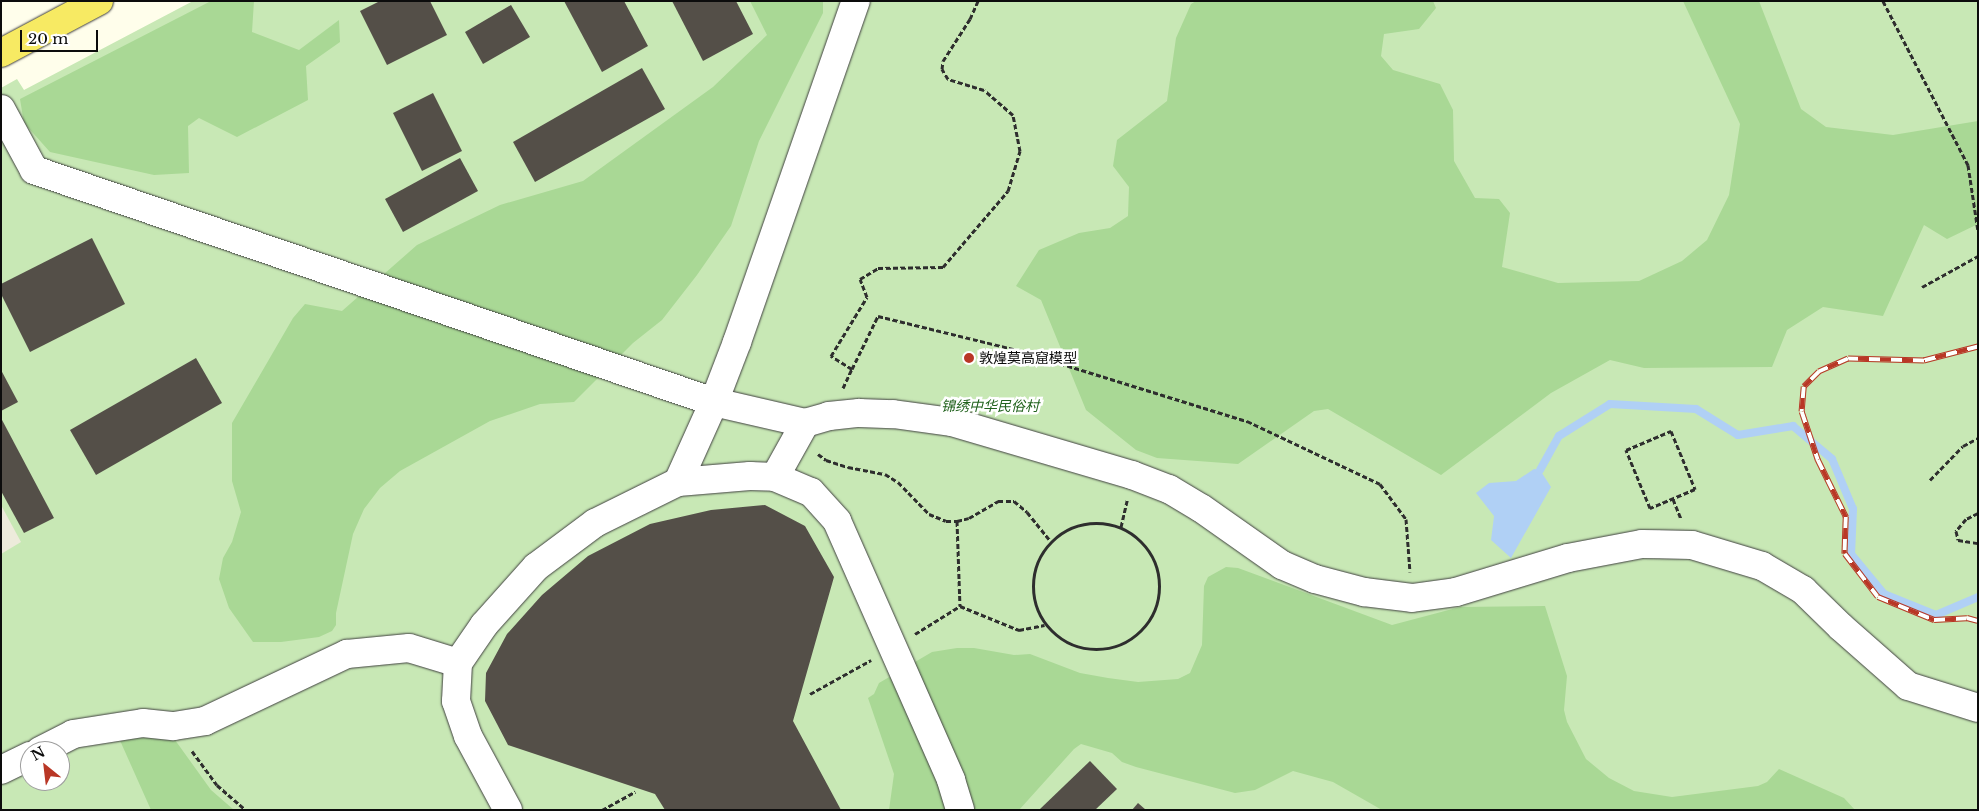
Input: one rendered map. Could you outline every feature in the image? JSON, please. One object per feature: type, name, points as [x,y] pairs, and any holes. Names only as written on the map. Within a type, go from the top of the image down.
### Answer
[{"type":"main road","points":[[1,53],[100,1]]},
{"type":"street","points":[[678,482],[714,402],[737,342],[856,1]]},
{"type":"street","points":[[1,109],[34,170],[714,402],[810,426],[859,413],[893,414],[952,422],[1132,475],[1169,490],[1201,508],[1282,565],[1315,579],[1364,592],[1412,598],[1456,592],[1568,558],[1632,546],[1692,545],[1762,566],[1803,590],[1840,627],[1908,686],[1978,708]]},
{"type":"street","points":[[775,477],[810,426]]},
{"type":"street","points":[[508,810],[468,736],[456,701],[458,663],[484,625],[536,567],[595,523],[678,482],[750,476],[775,477],[811,492],[837,521],[951,780],[960,810]]},
{"type":"street","points":[[59,741],[73,734],[142,723],[174,726],[205,721],[347,654],[409,648],[458,663]]},
{"type":"street","points":[[1,770],[20,761]]},
{"type":"path","points":[[852,369],[831,356],[867,297],[860,279],[878,268],[943,268],[1008,191],[1020,151],[1013,114],[984,90],[948,79],[942,69],[943,60],[970,19],[978,1]]},
{"type":"path","points":[[1883,1],[1968,165],[1978,231]]},
{"type":"path","points":[[1922,287],[1978,256]]},
{"type":"path","points":[[1051,542],[1027,512],[1014,500],[998,501],[969,518],[946,521],[929,514],[898,482],[885,474],[848,467],[826,460],[810,426],[852,369],[878,316],[1017,350],[1248,421],[1380,484],[1406,519],[1412,598]]},
{"type":"path","points":[[1671,431],[1695,489],[1650,508],[1626,450],[1671,431]]},
{"type":"path","points":[[1930,480],[1963,446],[1978,438]]},
{"type":"path","points":[[1978,513],[1966,519],[1956,531],[1958,540],[1978,543]]},
{"type":"path","points":[[957,521],[960,606]]},
{"type":"path","points":[[1101,522],[1121,527],[1139,538],[1152,555],[1159,575],[1159,596],[1152,616],[1139,633],[1121,644],[1101,649],[1080,648],[1060,639],[1045,625],[1035,607],[1032,586],[1035,565],[1045,547],[1051,542],[1061,532],[1080,524],[1101,522]]},
{"type":"path","points":[[810,694],[960,606]]},
{"type":"path","points":[[960,606],[1019,630],[1045,625]]},
{"type":"path","points":[[174,726],[217,785],[246,810]]},
{"type":"path","points":[[602,810],[635,792]]},
{"type":"green space","name":"锦绣中华民俗村","points":[[193,1],[1978,1],[1978,810],[1,810],[1,88],[17,79],[24,90]]},
{"type":"green space","points":[[211,1],[254,1],[252,32],[299,50],[339,20],[340,42],[306,66],[308,100],[237,137],[199,118],[188,126],[189,173],[154,175],[50,152],[24,123],[20,99]]},
{"type":"green space","points":[[750,1],[823,1],[823,13],[759,141],[731,226],[697,275],[662,320],[633,343],[574,402],[540,404],[490,421],[400,471],[380,488],[364,509],[353,534],[336,613],[336,625],[332,631],[319,637],[281,642],[253,642],[229,608],[219,579],[223,558],[232,542],[241,512],[232,481],[232,423],[293,318],[305,304],[342,311],[417,245],[500,205],[583,181],[713,87],[767,35]]},
{"type":"green space","points":[[1196,1],[1433,1],[1436,8],[1419,29],[1384,34],[1381,56],[1393,70],[1440,84],[1453,110],[1454,161],[1475,198],[1499,199],[1510,213],[1502,267],[1558,283],[1639,281],[1682,261],[1707,240],[1729,195],[1740,124],[1683,1],[1759,1],[1801,109],[1826,127],[1893,135],[1978,121],[1978,224],[1947,239],[1924,225],[1883,316],[1823,307],[1787,330],[1772,367],[1644,368],[1610,360],[1551,393],[1441,475],[1328,409],[1314,411],[1238,464],[1157,458],[1136,450],[1086,410],[1041,300],[1016,286],[1039,250],[1079,233],[1110,228],[1128,216],[1129,187],[1113,166],[1117,140],[1167,101],[1176,38],[1191,4]]},
{"type":"green space","points":[[1226,567],[1238,568],[1392,625],[1460,607],[1545,606],[1567,676],[1564,710],[1567,722],[1586,759],[1609,778],[1634,791],[1672,797],[1758,786],[1767,782],[1779,769],[1844,798],[1855,810],[1382,810],[1333,782],[1293,771],[1255,790],[1235,793],[1136,767],[1122,762],[1112,753],[1081,744],[1074,749],[1019,810],[889,810],[894,774],[868,698],[874,694],[879,683],[932,652],[957,648],[974,648],[1014,655],[1030,654],[1080,673],[1108,678],[1138,682],[1178,679],[1190,673],[1202,645],[1204,586],[1208,577]]},
{"type":"green space","points":[[170,733],[211,790],[234,810],[151,810],[118,736]]},
{"type":"shaded area","points":[[1,505],[21,542],[1,554]]},
{"type":"water","points":[[1534,469],[1540,470],[1551,487],[1511,558],[1491,540],[1494,516],[1476,493],[1489,483],[1516,481]]},
{"type":"building","points":[[380,1],[430,1],[447,35],[387,65],[360,11]]},
{"type":"building","points":[[564,1],[624,1],[648,46],[602,72]]},
{"type":"building","points":[[672,1],[736,1],[753,34],[703,61]]},
{"type":"building","points":[[511,5],[530,37],[483,64],[465,32]]},
{"type":"building","points":[[642,68],[665,109],[535,182],[513,142]]},
{"type":"building","points":[[433,93],[462,151],[422,171],[393,113]]},
{"type":"building","points":[[460,158],[478,191],[403,232],[385,199]]},
{"type":"building","points":[[92,238],[125,304],[30,352],[1,294],[1,284]]},
{"type":"building","points":[[196,358],[222,403],[96,475],[70,430]]},
{"type":"building","points":[[1,370],[18,402],[1,411]]},
{"type":"building","points":[[1,418],[54,518],[24,533],[1,491]]},
{"type":"building","points":[[765,505],[805,526],[834,577],[793,721],[841,810],[665,810],[655,794],[508,745],[485,701],[486,673],[507,634],[542,595],[588,556],[650,524],[711,510]]},
{"type":"building","points":[[1090,761],[1117,789],[1095,810],[1039,810]]},
{"type":"building","points":[[1138,803],[1146,810],[1132,810]]},
{"type":"waterway","points":[[1540,470],[1559,436],[1610,404],[1696,409],[1738,435],[1793,426],[1832,459],[1853,509],[1851,554],[1884,594],[1936,615],[1978,597]]},
{"type":"railway","points":[[1978,347],[1924,361],[1848,359],[1819,372],[1804,387],[1802,412],[1818,460],[1846,517],[1845,554],[1878,597],[1934,620],[1967,618],[1978,621]]},
{"type":"place","name":"敦煌莫高窟模型","points":[[969,358]]}]
